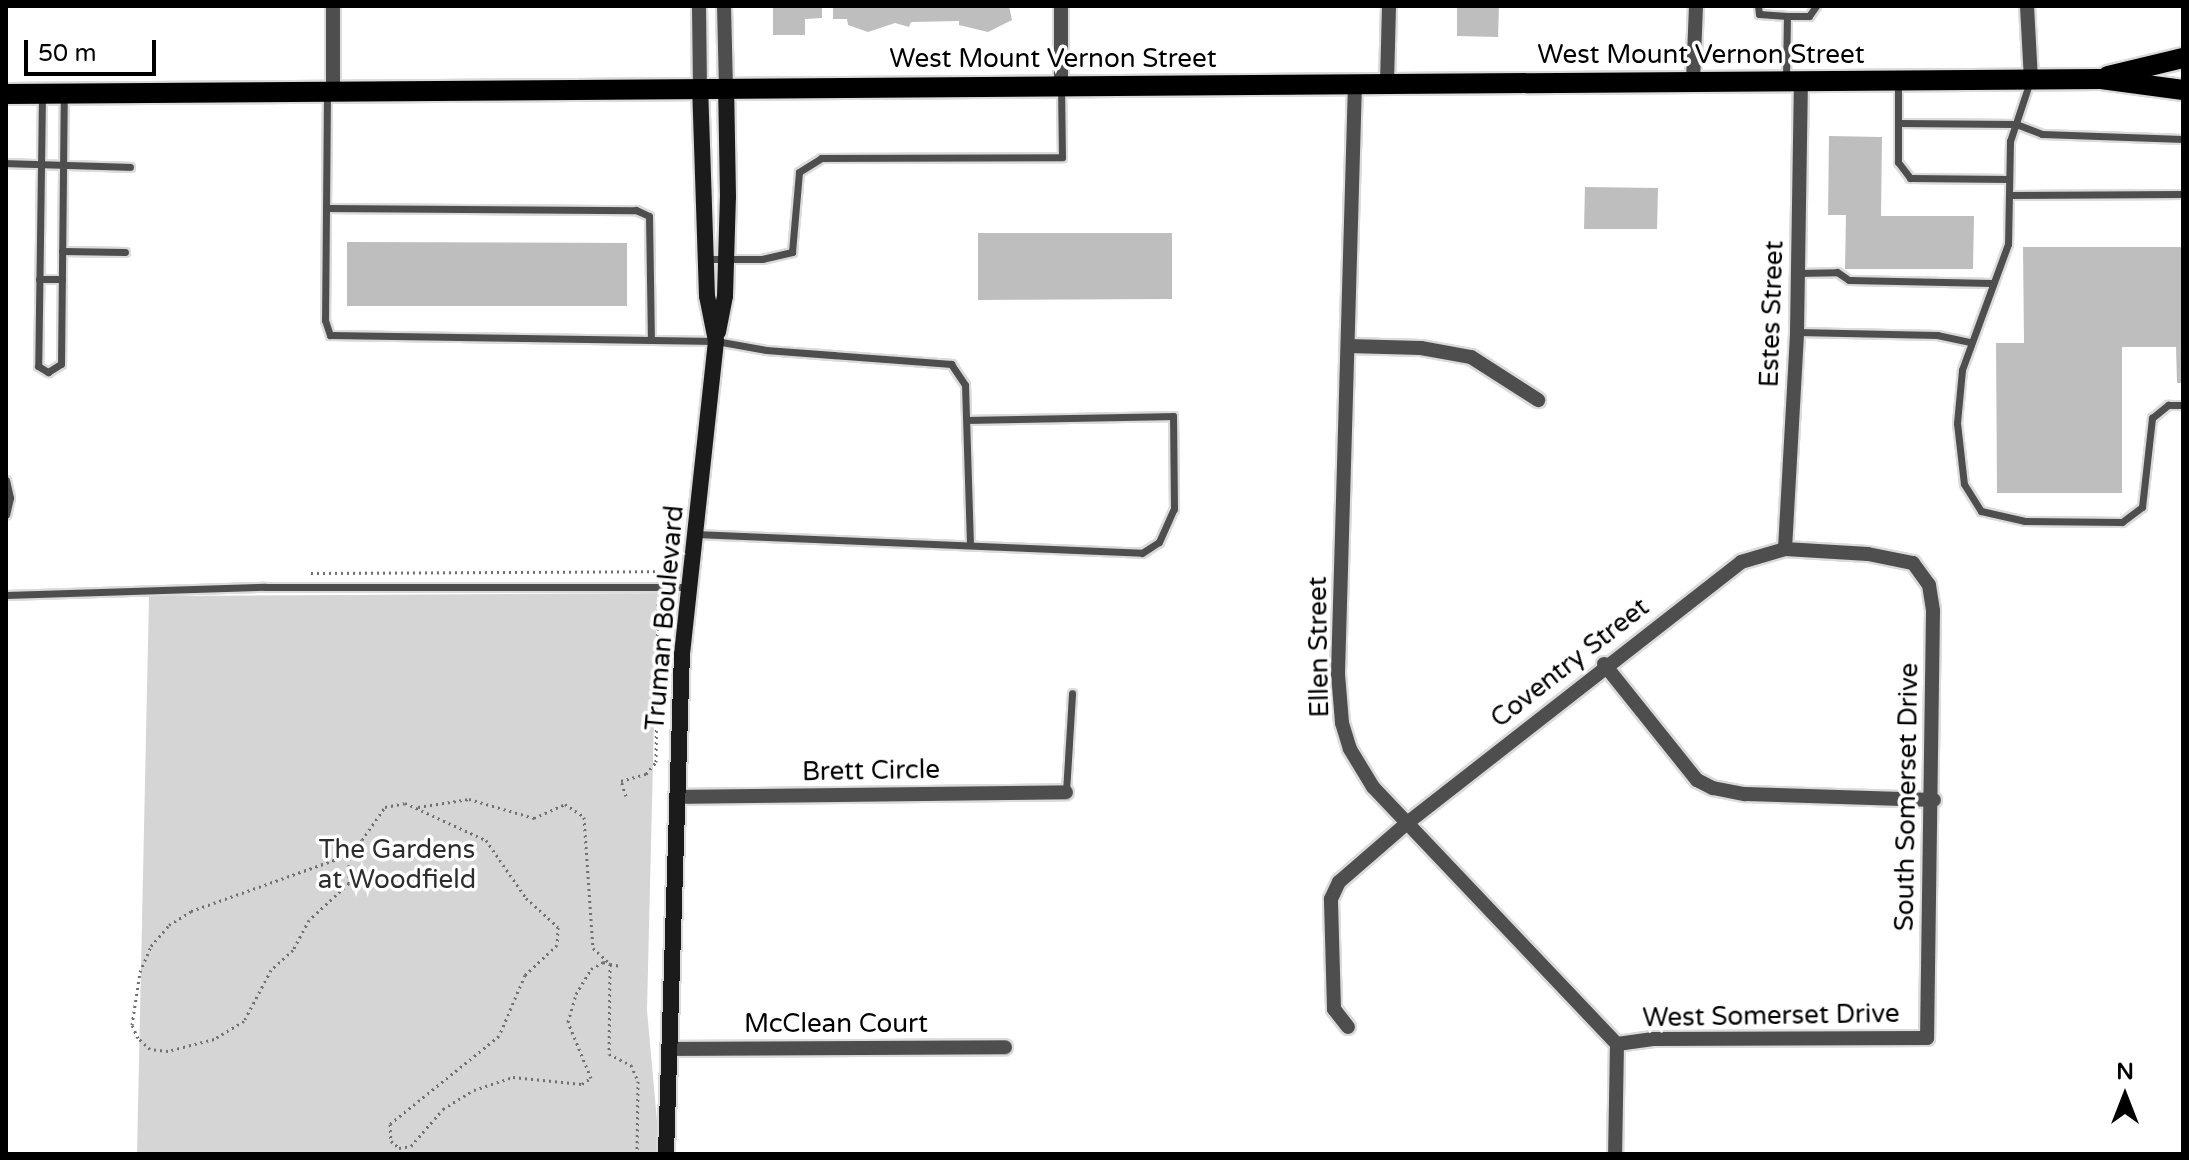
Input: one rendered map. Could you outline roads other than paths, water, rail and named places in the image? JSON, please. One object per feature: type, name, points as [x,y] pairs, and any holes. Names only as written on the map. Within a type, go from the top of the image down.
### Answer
[{"type":"main road","name":"West Mount Vernon Street","points":[[2101,79],[2183,58]]},
{"type":"main road","name":"West Mount Vernon Street","points":[[6,94],[2031,79],[2101,79],[2183,90]]},
{"type":"street","points":[[330,91],[333,6]]},
{"type":"street","points":[[699,6],[700,87]]},
{"type":"street","points":[[716,341],[726,259],[724,6]]},
{"type":"street","points":[[1061,6],[1061,85]]},
{"type":"street","points":[[1387,83],[1389,6]]},
{"type":"street","points":[[1693,81],[1696,6]]},
{"type":"street","points":[[2027,6],[2031,79]]},
{"type":"street","name":"Estes Street","points":[[1785,549],[1797,332],[1794,81]]},
{"type":"street","name":"Ellen Street","points":[[1355,83],[1338,674],[1342,723],[1373,787],[1617,1044]]},
{"type":"street","name":"Truman Boulevard","points":[[666,1154],[687,587],[716,341],[705,259],[700,87]]},
{"type":"street","points":[[1348,346],[1421,348],[1471,357],[1538,400]]},
{"type":"street","name":"Coventry Street","points":[[1348,1027],[1334,1009],[1331,899],[1339,882],[1406,824],[1604,664],[1728,569],[1785,549],[1913,563]]},
{"type":"street","name":"South Somerset Drive","points":[[1913,563],[1929,585],[1933,611],[1934,800],[1927,1038]]},
{"type":"street","points":[[1604,664],[1697,780],[1713,788],[1745,794],[1934,800]]},
{"type":"street","name":"Brett Circle","points":[[677,797],[1066,792]]},
{"type":"street","name":"West Somerset Drive","points":[[1617,1044],[1653,1039],[1927,1038]]},
{"type":"street","points":[[1615,1154],[1617,1044]]},
{"type":"street","name":"McClean Court","points":[[668,1049],[1005,1047]]},
{"type":"lane","points":[[1758,6],[1759,14],[1787,16],[1809,16],[1816,6]]},
{"type":"lane","points":[[1787,16],[1794,81]]},
{"type":"lane","points":[[2031,79],[2010,141],[2008,244],[1962,370],[1957,423],[1964,484],[1981,511],[2025,521],[2122,522],[2142,507],[2152,418],[2168,405],[2183,405]]},
{"type":"lane","points":[[1898,80],[1898,162],[1910,178],[2009,179]]},
{"type":"lane","points":[[705,259],[762,259],[792,252],[799,172],[821,158],[1062,157],[1061,85]]},
{"type":"lane","points":[[330,91],[325,320],[330,335],[716,341],[766,350],[951,364],[965,385],[969,420],[970,545]]},
{"type":"lane","points":[[42,94],[38,366],[48,372],[61,364],[64,94]]},
{"type":"lane","points":[[1898,123],[2016,124],[2042,134],[2183,139]]},
{"type":"lane","points":[[6,163],[130,167]]},
{"type":"lane","points":[[2009,195],[2183,194]]},
{"type":"lane","points":[[326,208],[636,210],[649,216],[651,338]]},
{"type":"lane","points":[[62,251],[125,252]]},
{"type":"lane","points":[[1798,273],[1837,272],[1849,280],[1992,283]]},
{"type":"lane","points":[[39,279],[62,279]]},
{"type":"lane","points":[[1797,332],[1937,335],[1970,342]]},
{"type":"lane","points":[[694,534],[1142,553],[1159,542],[1174,509],[1173,416],[969,420]]},
{"type":"lane","points":[[6,480],[10,498],[6,515]]},
{"type":"lane","points":[[6,595],[265,587],[687,587]]},
{"type":"lane","points":[[1066,792],[1072,693]]},
{"type":"park label","name":"The Gardens at Woodfield","points":[[397,865]]}]
